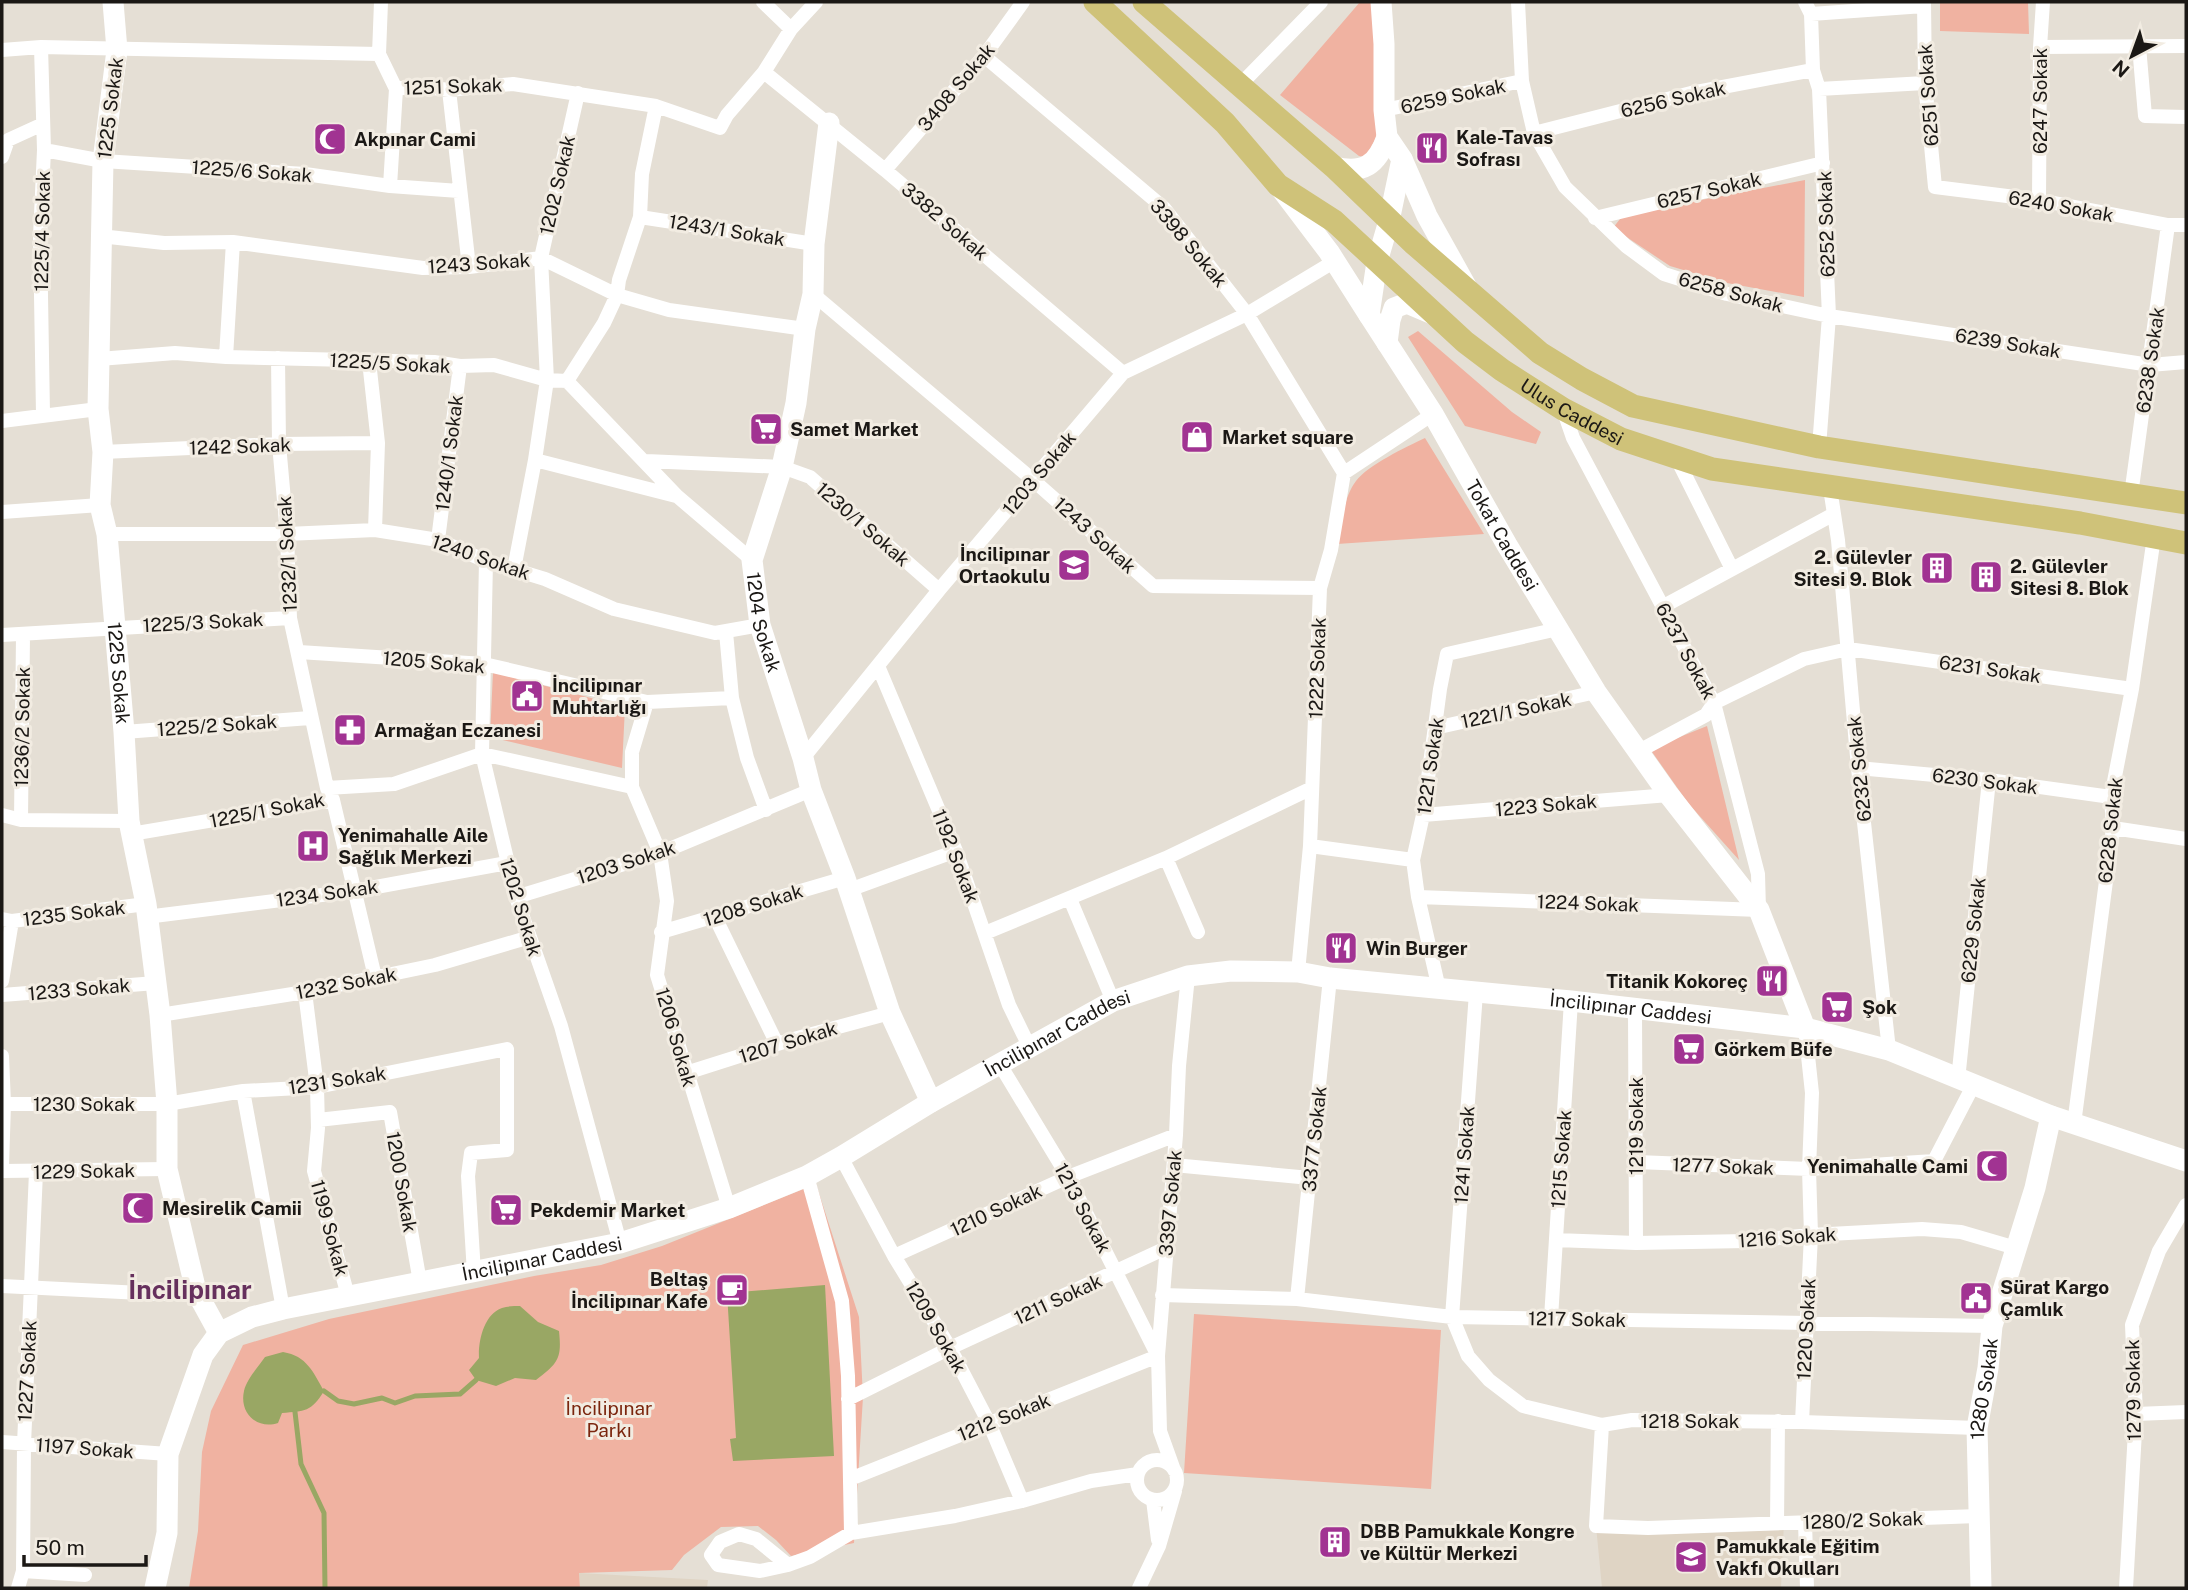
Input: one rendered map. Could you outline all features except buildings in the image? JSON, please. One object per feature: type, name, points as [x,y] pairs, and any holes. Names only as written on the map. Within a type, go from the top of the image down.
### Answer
[{"type":"main road","name":"1225 Sokak","points":[[113,2],[117,50],[103,161],[100,236],[98,409],[103,453],[100,505],[107,534],[116,627],[130,827],[146,910],[160,1015],[167,1104],[167,1169],[196,1291],[219,1334]]},
{"type":"main road","name":"Ulus Caddesi","points":[[1095,2],[1225,123],[1278,185],[1335,221],[1465,342],[1502,370],[1563,409],[1621,439],[1712,469],[2080,523],[2186,543]]},
{"type":"main road","name":"Ulus Caddesi","points":[[1144,2],[1334,167],[1389,221],[1540,353],[1581,379],[1633,406],[1819,447],[2186,503]]},
{"type":"main road","points":[[1334,167],[1357,169],[1373,163],[1382,151],[1387,137],[1381,2]]},
{"type":"main road","name":"1204 Sokak","points":[[829,123],[814,244],[813,294],[805,329],[796,404],[782,467],[752,560],[761,625],[811,790],[847,884],[890,1013],[931,1102]]},
{"type":"main road","points":[[1387,137],[1402,159],[1427,216],[1471,294]]},
{"type":"main road","points":[[1369,315],[1377,262],[1402,159]]},
{"type":"main road","name":"Tokat Caddesi","points":[[1278,185],[1335,261],[1433,414],[1596,692],[1669,795],[1759,910],[1805,1028]]},
{"type":"main road","points":[[1387,343],[1392,314],[1394,308],[1400,304],[1415,305],[1438,317]]},
{"type":"main road","name":"İncilipınar Caddesi","points":[[155,1588],[167,1533],[168,1454],[203,1355],[219,1334],[252,1317],[283,1309],[620,1243],[729,1208],[807,1175],[841,1157],[999,1063],[1113,1001],[1188,976],[1231,971],[1298,972],[1330,978],[1571,1001],[1805,1028],[1889,1050],[2051,1116],[2186,1161]]},
{"type":"main road","name":"1280 Sokak","points":[[1981,1588],[1977,1428],[1993,1326],[2035,1188],[2051,1116]]},
{"type":"street","points":[[2,50],[41,47],[379,54],[381,2]]},
{"type":"street","points":[[762,2],[792,29]]},
{"type":"street","name":"1251 Sokak","points":[[379,54],[396,89],[417,86],[449,90],[513,84],[656,106],[720,128],[727,115],[764,72],[792,29],[816,2]]},
{"type":"street","name":"3408 Sokak","points":[[885,170],[985,56],[1023,2]]},
{"type":"street","points":[[1240,85],[1321,2]]},
{"type":"street","name":"6258 Sokak","points":[[1518,2],[1522,81],[1534,133],[1565,187],[1595,218],[1626,246],[1664,274],[1727,294],[1829,316]]},
{"type":"street","name":"6247 Sokak","points":[[2039,200],[2043,2]]},
{"type":"street","points":[[1808,8],[1924,4]]},
{"type":"street","name":"6251 Sokak","points":[[1924,4],[1925,82],[1935,187]]},
{"type":"street","name":"6252 Sokak","points":[[1808,8],[1813,70],[1819,89],[1829,316],[1819,447]]},
{"type":"street","points":[[2139,46],[2145,116],[2186,117]]},
{"type":"street","points":[[2040,47],[2186,46]]},
{"type":"street","name":"1225/4 Sokak","points":[[41,47],[44,150],[40,236],[43,414]]},
{"type":"street","name":"3398 Sokak","points":[[985,56],[1164,208],[1247,314],[1344,472]]},
{"type":"street","name":"6256 Sokak","points":[[1534,133],[1691,93],[1813,70]]},
{"type":"street","name":"3382 Sokak","points":[[764,72],[829,123],[1124,373]]},
{"type":"street","name":"6259 Sokak","points":[[1384,110],[1522,81]]},
{"type":"street","points":[[1819,89],[1925,82]]},
{"type":"street","points":[[390,186],[396,89]]},
{"type":"street","points":[[449,90],[469,267]]},
{"type":"street","name":"1202 Sokak","points":[[514,569],[547,380],[541,258],[578,93]]},
{"type":"street","points":[[656,106],[642,174],[640,217],[619,280],[617,295],[604,323],[567,381],[677,496],[752,560]]},
{"type":"street","points":[[2,157],[8,140],[43,124]]},
{"type":"street","name":"1225/6 Sokak","points":[[44,150],[103,161],[305,174],[390,186],[459,191]]},
{"type":"street","name":"6257 Sokak","points":[[1595,218],[1824,163]]},
{"type":"street","name":"6240 Sokak","points":[[1935,187],[2039,200],[2168,225],[2186,225]]},
{"type":"street","name":"1243/1 Sokak","points":[[640,217],[814,244]]},
{"type":"street","name":"6238 Sokak","points":[[2131,495],[2168,225]]},
{"type":"street","name":"1243 Sokak","points":[[100,236],[164,243],[233,242],[423,268],[469,267],[541,258],[617,295],[669,310],[805,329]]},
{"type":"street","points":[[226,356],[233,242]]},
{"type":"street","name":"1203 Sokak","points":[[803,758],[939,590],[1124,373],[1247,314],[1335,261]]},
{"type":"street","name":"1243 Sokak","points":[[813,294],[1033,480],[1153,586],[1320,588]]},
{"type":"street","name":"6239 Sokak","points":[[1829,316],[2150,365],[2186,362]]},
{"type":"street","name":"1225/5 Sokak","points":[[99,359],[175,353],[434,362],[460,366],[494,365],[547,380],[567,381]]},
{"type":"street","name":"1232/1 Sokak","points":[[278,358],[279,444],[287,534],[289,618],[299,652],[310,718],[374,977]]},
{"type":"street","points":[[369,361],[378,443],[375,530]]},
{"type":"street","name":"1240/1 Sokak","points":[[438,540],[460,366]]},
{"type":"street","points":[[2,421],[98,409]]},
{"type":"street","name":"6237 Sokak","points":[[1563,409],[1573,439],[1714,703],[1758,874],[1759,910]]},
{"type":"street","points":[[1344,472],[1433,414]]},
{"type":"street","name":"1242 Sokak","points":[[103,453],[279,444],[378,443]]},
{"type":"street","points":[[1676,457],[1732,569]]},
{"type":"street","points":[[535,460],[677,496]]},
{"type":"street","points":[[646,461],[782,467]]},
{"type":"street","name":"1230/1 Sokak","points":[[782,467],[810,477],[939,590]]},
{"type":"street","name":"1222 Sokak","points":[[1298,972],[1310,846],[1320,588],[1331,550],[1344,472]]},
{"type":"street","name":"6232 Sokak","points":[[1830,488],[1889,1050]]},
{"type":"street","points":[[2,512],[100,505]]},
{"type":"street","points":[[1662,607],[1834,514]]},
{"type":"street","name":"1240 Sokak","points":[[107,534],[287,534],[375,530],[438,540],[486,561],[545,579],[614,609],[715,633],[761,625]]},
{"type":"street","name":"6228 Sokak","points":[[2074,1124],[2112,828],[2111,797],[2132,689],[2154,537]]},
{"type":"street","name":"1202 Sokak","points":[[486,561],[482,754],[516,897],[561,1026],[620,1243]]},
{"type":"street","name":"1225/3 Sokak","points":[[2,635],[289,618]]},
{"type":"street","name":"1221 Sokak","points":[[1438,989],[1418,897],[1413,860],[1423,815],[1447,654],[1558,629]]},
{"type":"street","points":[[726,632],[733,698],[747,758],[766,810]]},
{"type":"street","name":"1236/2 Sokak","points":[[21,820],[23,635]]},
{"type":"street","points":[[1639,751],[1706,715],[1714,703],[1804,659],[1848,649]]},
{"type":"street","name":"6231 Sokak","points":[[1848,649],[2132,689]]},
{"type":"street","name":"1205 Sokak","points":[[299,652],[484,664],[647,702],[733,698]]},
{"type":"street","name":"1192 Sokak","points":[[878,666],[956,851],[1009,1005],[1029,1046]]},
{"type":"street","name":"1221/1 Sokak","points":[[1436,728],[1596,692]]},
{"type":"street","name":"1206 Sokak","points":[[647,702],[632,752],[632,787],[660,853],[667,901],[657,975],[729,1208]]},
{"type":"street","name":"1225/2 Sokak","points":[[124,732],[310,718]]},
{"type":"street","points":[[482,754],[632,787]]},
{"type":"street","name":"1225/1 Sokak","points":[[2,815],[21,820],[130,827],[394,784],[482,754]]},
{"type":"street","name":"6230 Sokak","points":[[1858,768],[1989,780],[2111,797]]},
{"type":"street","name":"6229 Sokak","points":[[1966,1083],[1989,780]]},
{"type":"street","points":[[985,933],[1166,858],[1312,788]]},
{"type":"street","name":"1203 Sokak","points":[[516,897],[660,853],[811,790]]},
{"type":"street","name":"1223 Sokak","points":[[1423,815],[1669,795]]},
{"type":"street","points":[[2112,828],[2186,839]]},
{"type":"street","points":[[1310,846],[1413,860]]},
{"type":"street","name":"1208 Sokak","points":[[661,932],[847,884],[956,851]]},
{"type":"street","points":[[1166,858],[1198,932]]},
{"type":"street","name":"1234 Sokak","points":[[146,910],[354,891],[507,863]]},
{"type":"street","name":"1224 Sokak","points":[[1418,897],[1759,910]]},
{"type":"street","points":[[1070,899],[1113,1001]]},
{"type":"street","name":"1235 Sokak","points":[[7,920],[146,910]]},
{"type":"street","points":[[715,917],[777,1044]]},
{"type":"street","points":[[2,981],[7,920]]},
{"type":"street","name":"1232 Sokak","points":[[160,1015],[305,992],[435,965],[530,937]]},
{"type":"street","name":"3397 Sokak","points":[[1160,1431],[1158,1356],[1188,976]]},
{"type":"street","name":"3377 Sokak","points":[[1297,1299],[1330,978]]},
{"type":"street","name":"1233 Sokak","points":[[2,995],[156,982]]},
{"type":"street","name":"1199 Sokak","points":[[305,992],[317,1087],[318,1120],[314,1171],[348,1296]]},
{"type":"street","name":"1241 Sokak","points":[[1452,1317],[1476,993]]},
{"type":"street","name":"1215 Sokak","points":[[1551,1318],[1571,1001]]},
{"type":"street","name":"1219 Sokak","points":[[1635,1010],[1636,1242]]},
{"type":"street","name":"1207 Sokak","points":[[686,1073],[777,1044],[890,1013]]},
{"type":"street","name":"1220 Sokak","points":[[1802,1422],[1811,1235],[1809,1169],[1812,1093],[1805,1028]]},
{"type":"street","name":"1231 Sokak","points":[[167,1104],[243,1091],[317,1087],[507,1049],[507,1150],[471,1153],[468,1176],[474,1273]]},
{"type":"street","points":[[2,1056],[2,1169]]},
{"type":"street","name":"1213 Sokak","points":[[999,1063],[1068,1177],[1158,1356]]},
{"type":"street","name":"1277 Sokak","points":[[1637,1163],[1809,1169],[1934,1161],[1966,1083]]},
{"type":"street","points":[[243,1091],[283,1309]]},
{"type":"street","name":"1230 Sokak","points":[[3,1104],[167,1104]]},
{"type":"street","name":"1200 Sokak","points":[[318,1120],[390,1112],[420,1282]]},
{"type":"street","name":"1210 Sokak","points":[[894,1256],[1068,1177],[1176,1135]]},
{"type":"street","name":"1209 Sokak","points":[[841,1157],[894,1256],[950,1348],[989,1423],[1022,1501]]},
{"type":"street","points":[[1174,1165],[1310,1178]]},
{"type":"street","name":"1229 Sokak","points":[[2,1169],[36,1172],[167,1169]]},
{"type":"street","name":"1227 Sokak","points":[[18,1588],[23,1571],[24,1444],[36,1172]]},
{"type":"street","points":[[807,1175],[842,1301],[848,1399],[851,1533]]},
{"type":"street","name":"1279 Sokak","points":[[2126,1588],[2136,1413],[2132,1325],[2159,1251],[2186,1205]]},
{"type":"street","name":"1216 Sokak","points":[[1556,1240],[1746,1241],[1922,1229],[1961,1232],[2016,1248]]},
{"type":"street","name":"1211 Sokak","points":[[848,1399],[950,1348],[1166,1248]]},
{"type":"street","points":[[2,1286],[161,1294],[196,1291]]},
{"type":"street","name":"1217 Sokak","points":[[1162,1295],[1297,1299],[1452,1317],[1993,1326]]},
{"type":"street","name":"1218 Sokak","points":[[1452,1317],[1468,1356],[1489,1380],[1523,1406],[1602,1425],[1632,1420],[1977,1428]]},
{"type":"street","name":"1212 Sokak","points":[[850,1479],[1158,1356]]},
{"type":"street","points":[[2136,1413],[2186,1412]]},
{"type":"street","points":[[1777,1523],[1778,1422]]},
{"type":"street","name":"1280/2 Sokak","points":[[1602,1425],[1596,1526],[1648,1528],[1978,1516]]},
{"type":"street","points":[[1159,1546],[1150,1498],[1139,1487],[1142,1469],[1160,1431]]},
{"type":"street","points":[[1113,1477],[1150,1498],[1166,1498],[1175,1489],[1176,1476],[1160,1431]]},
{"type":"street","name":"1197 Sokak","points":[[2,1442],[168,1454]]},
{"type":"street","points":[[788,1565],[756,1539],[739,1534],[720,1542],[711,1555],[718,1565],[760,1571],[788,1565],[810,1557],[851,1533],[955,1516],[1022,1501],[1142,1469],[1152,1461],[1165,1462],[1176,1476]]},
{"type":"street","points":[[1139,1588],[1159,1546],[1176,1476]]},
{"type":"street","points":[[1805,1522],[1807,1588]]},
{"type":"street","points":[[23,1571],[86,1575]]},
{"type":"shaded area","points":[[825,1285],[834,1456],[733,1461],[730,1439],[736,1438],[727,1293]]},
{"type":"shaded area","points":[[520,1306],[538,1322],[559,1331],[560,1348],[557,1360],[536,1380],[515,1378],[496,1386],[476,1380],[469,1370],[479,1358],[481,1336],[487,1322],[502,1308]]},
{"type":"shaded area","points":[[283,1352],[304,1361],[324,1391],[311,1407],[282,1413],[278,1423],[263,1424],[247,1413],[244,1391],[265,1357]]},
{"type":"shaded area","name":"Pamukkale Eğitim Vakfı Okulları","points":[[1784,1522],[1781,1588],[1602,1588],[1596,1526]]},
{"type":"shaded area","points":[[579,1573],[708,1580],[707,1588],[580,1588]]},
{"type":"green space","points":[[1360,2],[1376,2],[1380,130],[1366,157],[1359,156],[1280,95]]},
{"type":"green space","points":[[1940,2],[2028,2],[2029,34],[1940,31]]},
{"type":"green space","points":[[1805,180],[1804,297],[1727,283],[1670,266],[1613,228],[1623,215]]},
{"type":"green space","points":[[1418,331],[1512,412],[1541,432],[1536,444],[1465,426],[1408,337]]},
{"type":"green space","points":[[1425,438],[1484,534],[1337,544],[1346,503],[1356,481],[1378,463]]},
{"type":"green space","points":[[493,672],[625,707],[622,768],[490,737]]},
{"type":"green space","points":[[1707,726],[1739,860],[1688,803],[1650,749]]},
{"type":"green space","name":"İncilipınar Parkı","points":[[816,1184],[859,1317],[863,1397],[854,1543],[791,1556],[758,1526],[721,1527],[684,1555],[672,1570],[579,1573],[580,1588],[189,1588],[198,1531],[202,1452],[211,1411],[243,1345],[329,1319],[534,1276],[601,1265],[662,1246]]},
{"type":"green space","points":[[1194,1314],[1441,1330],[1431,1489],[1184,1473]]},
{"type":"waterway","points":[[324,1391],[338,1401],[354,1404],[382,1398],[395,1403],[415,1396],[460,1394],[476,1380]]},
{"type":"waterway","points":[[295,1412],[301,1464],[324,1513],[325,1588]]},
{"type":"place","name":"Akpınar Cami","points":[[330,139]]},
{"type":"place","name":"Kale-Tavas Sofrası","points":[[1432,148]]},
{"type":"place","name":"Samet Market","points":[[766,429]]},
{"type":"place","name":"Market square","points":[[1197,437]]},
{"type":"place","name":"İncilipınar Ortaokulu","points":[[1074,565]]},
{"type":"place","name":"2. Gülevler Sitesi 9. Blok","points":[[1937,568]]},
{"type":"place","name":"2. Gülevler Sitesi 8. Blok","points":[[1986,577]]},
{"type":"place","name":"İncilipınar Muhtarlığı","points":[[527,696]]},
{"type":"place","name":"Armağan Eczanesi","points":[[350,730]]},
{"type":"place","name":"Yenimahalle Aile Sağlık Merkezi","points":[[313,846]]},
{"type":"place","name":"Win Burger","points":[[1341,948]]},
{"type":"place","name":"Titanik Kokoreç","points":[[1772,981]]},
{"type":"place","name":"Şok","points":[[1837,1007]]},
{"type":"place","name":"Görkem Büfe","points":[[1689,1049]]},
{"type":"place","name":"Yenimahalle Cami","points":[[1992,1166]]},
{"type":"place","name":"Mesirelik Camii","points":[[138,1208]]},
{"type":"place","name":"Pekdemir Market","points":[[506,1210]]},
{"type":"place","name":"Beltaş İncilipınar Kafe","points":[[732,1290]]},
{"type":"place","name":"Sürat Kargo Çamlık","points":[[1976,1298]]},
{"type":"place","name":"DBB Pamukkale Kongre ve Kültür Merkezi","points":[[1335,1542]]},
{"type":"place","name":"Pamukkale Eğitim Vakfı Okulları","points":[[1691,1557]]},
{"type":"district","name":"İncilipınar","points":[[190,1290]]}]
